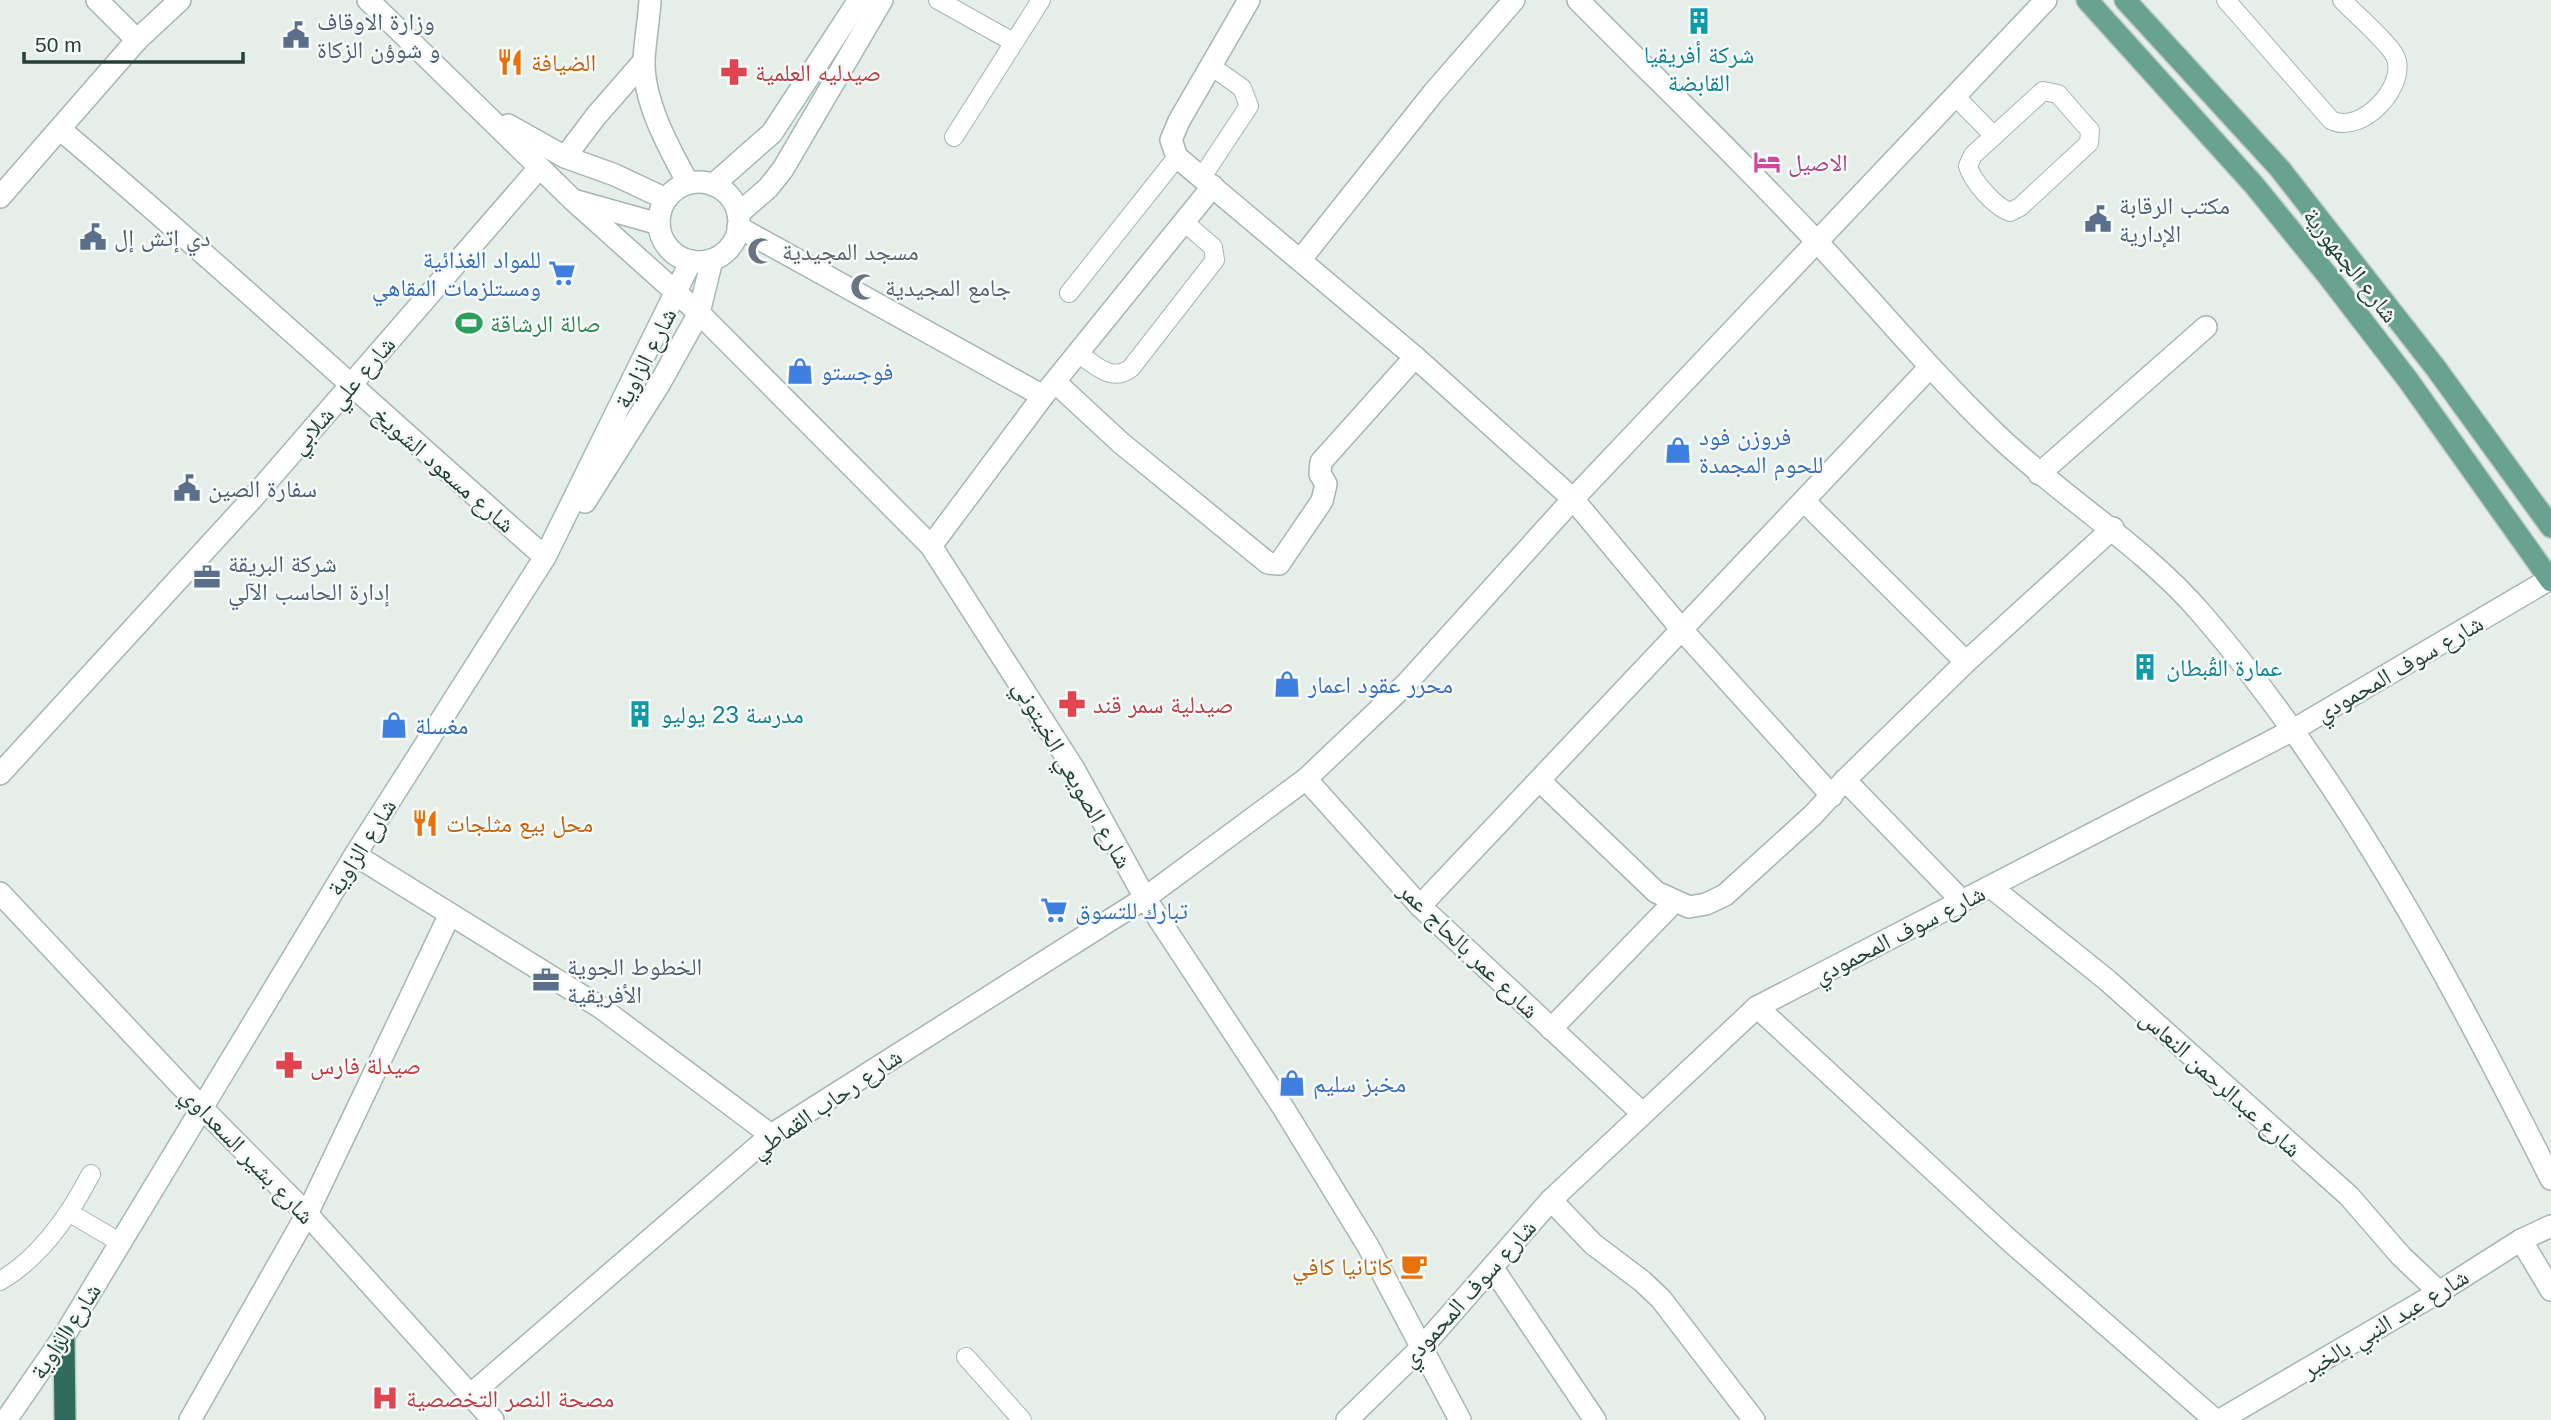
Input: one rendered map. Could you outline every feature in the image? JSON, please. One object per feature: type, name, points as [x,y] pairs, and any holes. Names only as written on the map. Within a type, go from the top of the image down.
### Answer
[{"type":"highway","points":[[64,1336],[65,1420]]},
{"type":"main road","name":"شارع الجمهورية","points":[[2087,0],[2254,185],[2328,276],[2408,380],[2550,580]]},
{"type":"main road","name":"شارع الجمهورية","points":[[2125,0],[2280,169],[2435,367],[2551,527]]},
{"type":"street","points":[[97,0],[137,40]]},
{"type":"street","points":[[0,197],[137,40],[180,0]]},
{"type":"street","points":[[368,0],[484,112],[565,158],[615,175],[666,199]]},
{"type":"street","points":[[650,0],[644,61],[656,114],[688,183]]},
{"type":"street","points":[[713,185],[772,133],[859,0]]},
{"type":"street","points":[[882,0],[783,169],[738,220],[730,247],[701,260],[669,248],[659,224],[666,199],[688,183],[713,185],[725,191],[738,220],[1049,389],[1121,443],[1268,563],[1279,564],[1322,502],[1326,484],[1320,474],[1321,462],[1415,357]]},
{"type":"street","points":[[1249,0],[1171,140],[1177,157],[1415,357],[1573,499],[1683,631],[1839,788],[1962,901]]},
{"type":"street","points":[[1301,259],[1434,92],[1514,0]]},
{"type":"street","points":[[1578,0],[1817,242],[1929,368],[2039,474],[2113,528],[2201,613],[2293,730],[2399,892],[2442,968],[2551,1179]]},
{"type":"street","name":"شارع رحاب القماطي","points":[[469,1396],[771,1135],[1145,898],[1306,779],[1406,684],[1573,499],[2046,0]]},
{"type":"street","points":[[565,158],[596,116],[644,61]]},
{"type":"street","name":"شارع الصويعي الخيتوني","points":[[484,112],[573,200],[699,313],[931,546],[1074,769],[1145,898],[1284,1109],[1368,1247],[1460,1420]]},
{"type":"street","name":"شارع مسعود الشويخ","points":[[61,130],[210,256],[349,385],[545,557]]},
{"type":"street","name":"شارع علي شلابي","points":[[0,774],[144,619],[539,168]]},
{"type":"street","points":[[931,546],[1049,389],[1184,222],[1207,181]]},
{"type":"street","points":[[573,200],[659,224]]},
{"type":"street","points":[[564,524],[582,505],[604,473],[699,313],[701,260]]},
{"type":"street","name":"شارع الزاوية","points":[[6,1420],[64,1336],[355,855],[545,557],[564,524],[571,501],[677,293],[701,260]]},
{"type":"street","points":[[2039,474],[2206,327]]},
{"type":"street","points":[[1420,906],[1541,782],[1929,368]]},
{"type":"street","points":[[1804,501],[1966,662]]},
{"type":"street","points":[[1541,782],[1657,892],[1689,907],[1725,895],[1839,788],[1966,662],[2113,528]]},
{"type":"street","name":"شارع سوف المحمودي","points":[[1347,1420],[1422,1348],[1551,1200],[1757,1007],[2293,730],[2550,580]]},
{"type":"street","name":"شارع عمر بالحاج عمر","points":[[1306,779],[1420,906],[1642,1113]]},
{"type":"street","points":[[355,855],[600,1007],[771,1135]]},
{"type":"street","name":"شارع عبدالرحمن النعاس","points":[[1991,887],[2107,980],[2349,1196],[2401,1256],[2439,1292]]},
{"type":"street","name":"شارع بشير السعداوي","points":[[0,893],[203,1109],[307,1214],[493,1420]]},
{"type":"street","points":[[1551,1029],[1674,902]]},
{"type":"street","points":[[190,1420],[307,1214],[450,914]]},
{"type":"street","points":[[1757,1007],[2009,1240],[2217,1420]]},
{"type":"street","points":[[1551,1200],[1593,1244],[1642,1280],[1661,1299],[1754,1420]]},
{"type":"street","name":"شارع عبد النبي بالخير","points":[[2217,1420],[2439,1292],[2521,1240],[2551,1226]]},
{"type":"street","points":[[2521,1240],[2551,1290]]},
{"type":"street","points":[[1492,1267],[1595,1420]]},
{"type":"lane","points":[[939,0],[960,5],[1013,42]]},
{"type":"lane","points":[[954,137],[1041,0]]},
{"type":"lane","points":[[2226,0],[2331,120],[2342,126],[2358,123],[2386,99],[2398,70],[2395,56],[2342,0]]},
{"type":"lane","points":[[1207,181],[1249,106],[1242,88],[1211,66]]},
{"type":"lane","points":[[2049,90],[2058,94],[2090,130],[2091,136],[2085,148],[2020,207],[2010,212],[2000,207],[1973,176],[1968,166],[1973,155],[1994,136],[2039,94],[2049,90]]},
{"type":"lane","points":[[1955,96],[1994,136]]},
{"type":"lane","points":[[1069,293],[1177,157]]},
{"type":"lane","points":[[1078,353],[1112,375],[1119,375],[1131,368],[1215,260],[1213,247],[1184,222]]},
{"type":"lane","points":[[0,1281],[16,1272],[70,1213],[92,1174]]},
{"type":"lane","points":[[70,1213],[121,1243]]},
{"type":"lane","points":[[966,1357],[1022,1420]]},
{"type":"place","name":"شركة أفريقيا القابضة","points":[[1699,21]]},
{"type":"place","name":"وزارة الاوقاف و شوؤن الزكاة","points":[[296,35]]},
{"type":"place","name":"الضيافة","points":[[510,62]]},
{"type":"place","name":"صيدليه العلمية","points":[[734,72]]},
{"type":"place","name":"الاصيل","points":[[1767,162]]},
{"type":"place","name":"مكتب الرقابة الإدارية","points":[[2098,219]]},
{"type":"place","name":"دي إتش إل","points":[[93,237]]},
{"type":"place","name":"مسجد المجيدية","points":[[761,251]]},
{"type":"place","name":"للمواد الغذائية ومستلزمات المقاهي","points":[[562,273]]},
{"type":"place","name":"جامع المجيدية","points":[[864,287]]},
{"type":"place","name":"صالة الرشاقة","points":[[469,323]]},
{"type":"place","name":"فوجستو","points":[[800,371]]},
{"type":"place","name":"فروزن فود للحوم المجمدة","points":[[1678,450]]},
{"type":"place","name":"سفارة الصين","points":[[187,488]]},
{"type":"place","name":"شركة البريقة إدارة الحاسب الآلي","points":[[207,577]]},
{"type":"place","name":"عمارة القُبطان","points":[[2145,667]]},
{"type":"place","name":"محرر عقود اعمار","points":[[1287,684]]},
{"type":"place","name":"صيدلية سمر قند","points":[[1072,704]]},
{"type":"place","name":"مدرسة 23 يوليو","points":[[640,714]]},
{"type":"place","name":"مغسلة","points":[[394,725]]},
{"type":"place","name":"محل بيع مثلجات","points":[[425,823]]},
{"type":"place","name":"تبارك للتسوق","points":[[1054,910]]},
{"type":"place","name":"الخطوط الجوية الأفريقية","points":[[546,980]]},
{"type":"place","name":"صيدلة فارس","points":[[289,1065]]},
{"type":"place","name":"مخبز سليم","points":[[1292,1083]]},
{"type":"place","name":"كاتانيا كافي","points":[[1414,1266]]},
{"type":"place","name":"مصحة النصر التخصصية","points":[[385,1398]]}]
